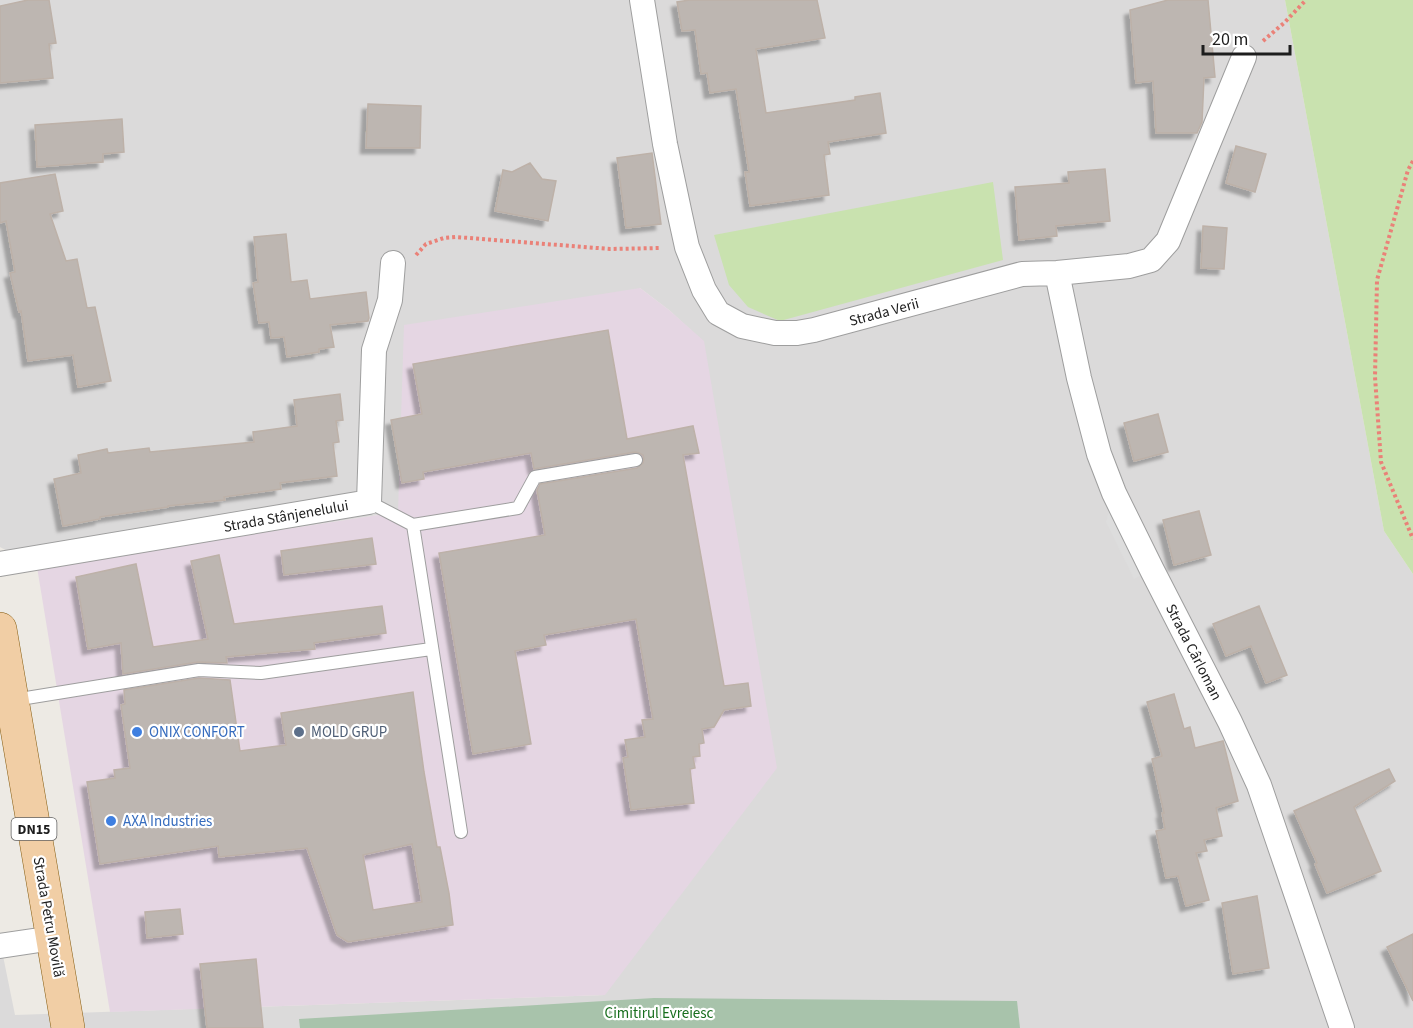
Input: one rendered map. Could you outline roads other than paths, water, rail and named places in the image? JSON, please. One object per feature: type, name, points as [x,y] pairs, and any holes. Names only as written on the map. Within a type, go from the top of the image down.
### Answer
[{"type":"main road","name":"Strada Petru Movilă","points":[[0,629],[68,1028]]},
{"type":"street","name":"Strada Verii","points":[[642,0],[665,144],[687,247],[704,290],[718,313],[742,326],[775,333],[814,330],[1022,274],[1129,266],[1151,260],[1168,241],[1244,57]]},
{"type":"street","name":"Strada Stânjenelului","points":[[0,564],[369,502],[374,350],[390,300],[393,263]]},
{"type":"street","name":"Strada Cârloman","points":[[1057,273],[1079,378],[1099,454],[1119,503],[1230,722],[1259,785],[1342,1028]]},
{"type":"street","points":[[0,946],[53,938]]},
{"type":"lane","points":[[369,502],[413,525],[518,508],[535,477],[636,460]]},
{"type":"lane","points":[[413,525],[461,832]]},
{"type":"lane","points":[[13,700],[199,670],[261,674],[431,649]]},
{"type":"place","name":"ONIX CONFORT","points":[[137,732]]},
{"type":"place","name":"MOLD GRUP","points":[[299,732]]},
{"type":"place","name":"AXA Industries","points":[[111,821]]},
{"type":"park label","name":"Cimitirul Evreiesc","points":[[659,1013]]}]
